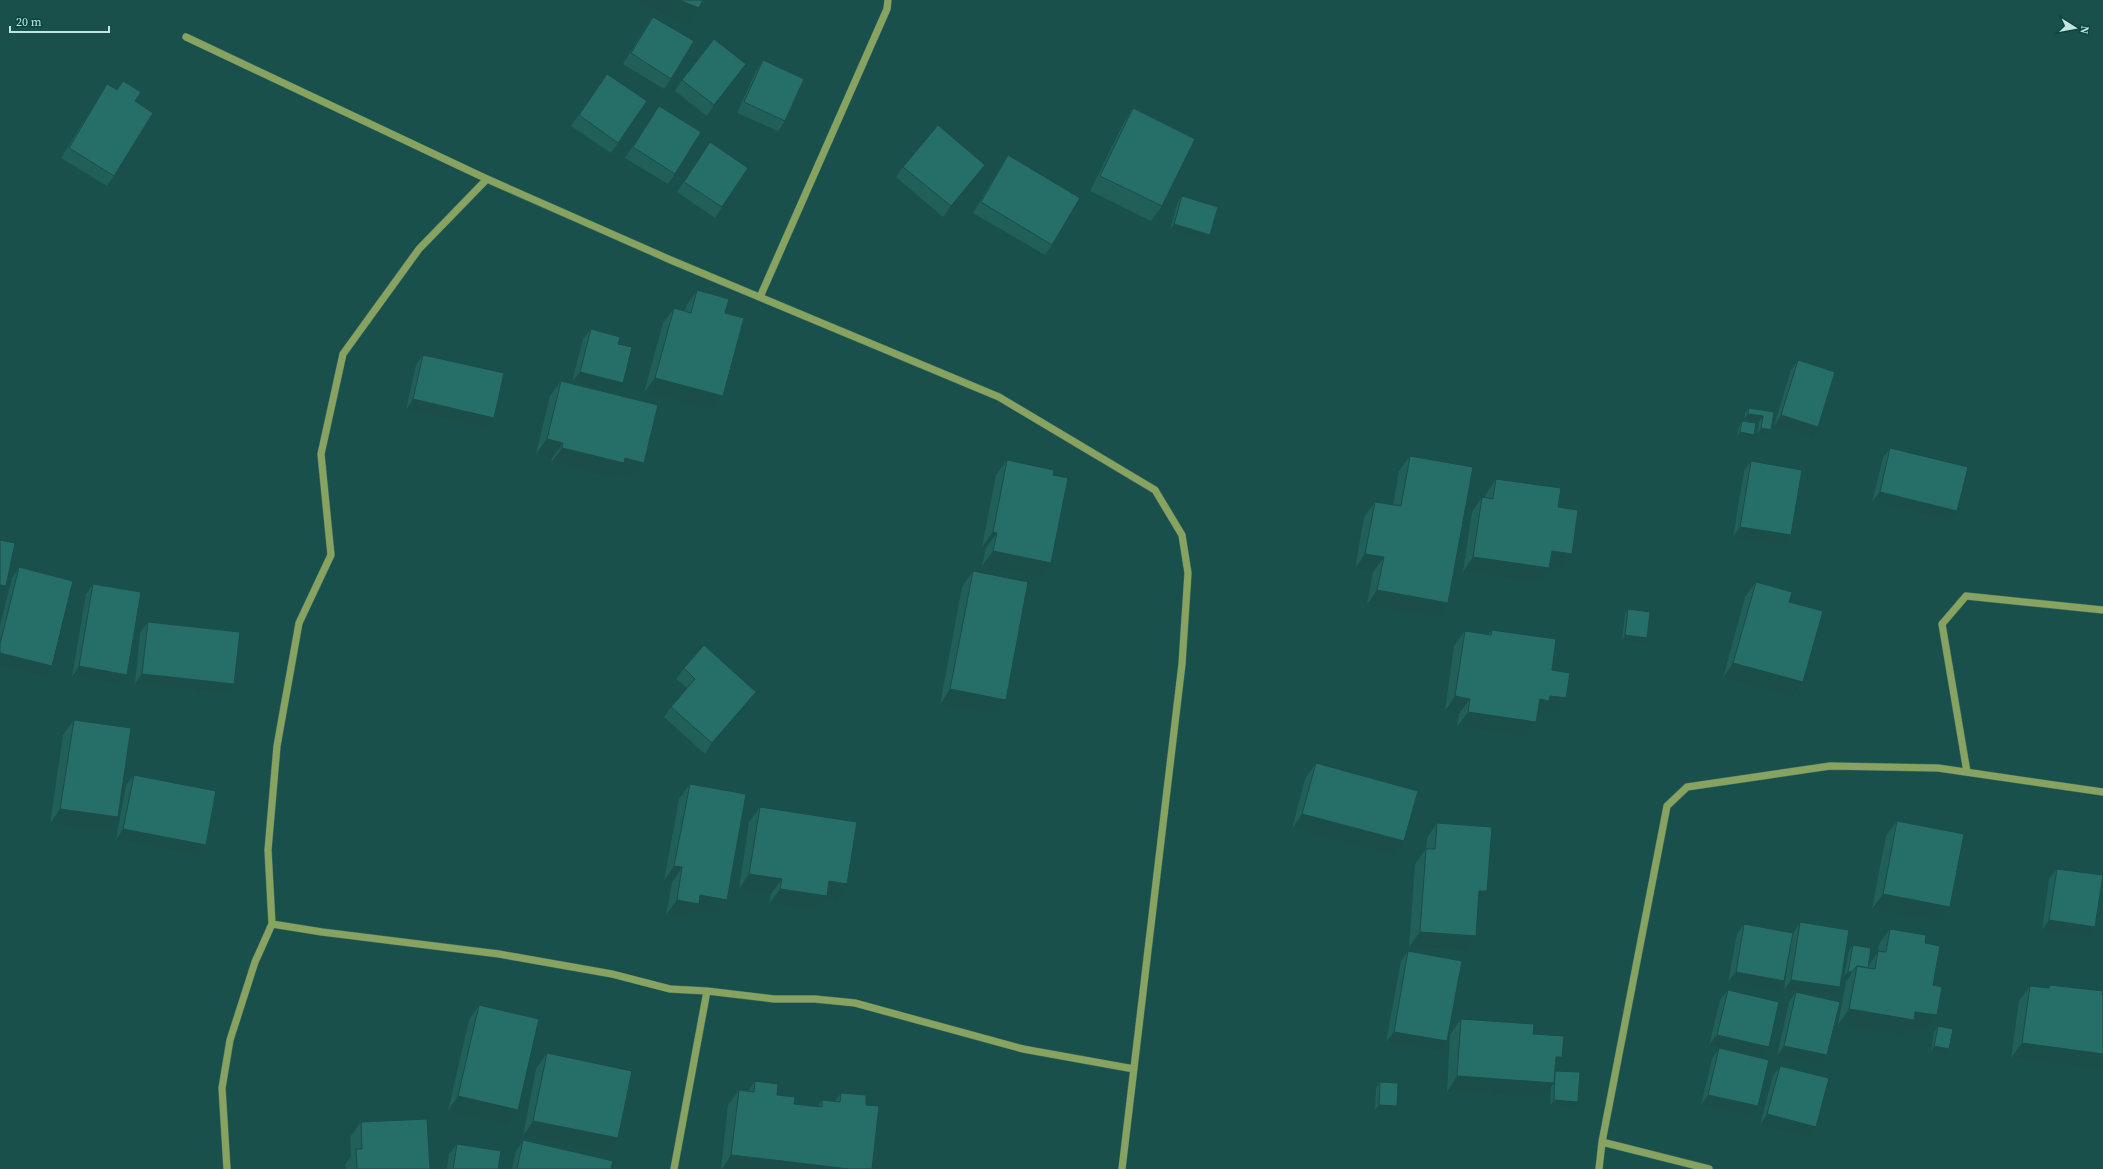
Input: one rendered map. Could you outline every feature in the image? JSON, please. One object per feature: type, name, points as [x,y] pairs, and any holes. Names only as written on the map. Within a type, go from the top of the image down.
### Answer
[{"type":"street","points":[[760,297],[887,9],[888,0]]},
{"type":"street","points":[[186,37],[487,179],[673,261],[999,397],[1155,490],[1182,535],[1188,573],[1182,664],[1122,1169]]},
{"type":"street","points":[[227,1169],[222,1088],[230,1040],[255,962],[272,924],[268,850],[277,746],[300,623],[331,555],[321,454],[343,354],[419,249],[487,179]]},
{"type":"street","points":[[1967,772],[1942,624],[1966,596],[2103,610]]},
{"type":"street","points":[[1599,1169],[1602,1142],[1667,806],[1687,787],[1830,766],[1938,768],[2103,792]]},
{"type":"street","points":[[272,924],[322,932],[499,954],[612,974],[670,989],[706,991],[774,999],[815,999],[855,1004],[1023,1049],[1134,1069]]},
{"type":"street","points":[[674,1169],[706,991]]},
{"type":"street","points":[[1602,1142],[1709,1169]]},
{"type":"building","points":[[679,0],[703,0],[699,8]]},
{"type":"building","points":[[653,17],[694,41],[671,79],[631,53]]},
{"type":"building","points":[[714,39],[746,64],[714,105],[682,80]]},
{"type":"building","points":[[763,60],[804,79],[785,121],[744,102]]},
{"type":"building","points":[[607,74],[647,101],[618,143],[579,115]]},
{"type":"building","points":[[123,81],[141,92],[135,101],[153,113],[114,176],[69,148],[107,84],[117,90]]},
{"type":"building","points":[[659,106],[701,132],[675,174],[633,147]]},
{"type":"building","points":[[1133,108],[1195,139],[1162,206],[1100,176]]},
{"type":"building","points":[[938,125],[985,165],[951,206],[903,167]]},
{"type":"building","points":[[710,142],[748,168],[722,207],[684,182]]},
{"type":"building","points":[[1008,155],[1080,198],[1052,245],[981,202]]},
{"type":"building","points":[[1182,196],[1218,207],[1210,235],[1174,224]]},
{"type":"building","points":[[697,290],[729,299],[725,313],[744,318],[723,396],[655,378],[674,308],[691,313]]},
{"type":"building","points":[[591,329],[620,337],[618,344],[632,347],[623,383],[580,372]]},
{"type":"building","points":[[423,355],[504,373],[494,418],[413,399]]},
{"type":"building","points":[[1798,360],[1835,372],[1818,427],[1781,415]]},
{"type":"building","points":[[561,381],[658,405],[644,463],[625,458],[624,463],[562,448],[563,443],[547,439]]},
{"type":"building","points":[[1749,408],[1774,412],[1771,430],[1761,428],[1763,416],[1748,414]]},
{"type":"building","points":[[1742,421],[1756,423],[1754,435],[1740,432]]},
{"type":"building","points":[[1890,448],[1968,467],[1957,511],[1880,492]]},
{"type":"building","points":[[1410,456],[1473,467],[1448,603],[1377,590],[1384,557],[1365,554],[1375,502],[1401,506]]},
{"type":"building","points":[[1007,460],[1054,470],[1053,475],[1068,478],[1051,563],[993,551],[997,533],[993,532]]},
{"type":"building","points":[[1751,461],[1802,470],[1791,535],[1740,527]]},
{"type":"building","points":[[1496,479],[1561,488],[1558,507],[1578,510],[1572,554],[1552,551],[1549,568],[1473,557],[1482,497],[1493,499]]},
{"type":"building","points":[[0,540],[15,543],[6,586],[0,585]]},
{"type":"building","points":[[19,567],[73,581],[52,666],[0,653],[0,644]]},
{"type":"building","points":[[973,571],[1028,582],[1006,700],[950,689]]},
{"type":"building","points":[[1756,582],[1792,592],[1789,602],[1823,611],[1803,682],[1733,663]]},
{"type":"building","points":[[93,584],[141,592],[127,675],[79,666]]},
{"type":"building","points":[[1628,609],[1650,612],[1647,638],[1625,635]]},
{"type":"building","points":[[148,622],[240,632],[234,684],[142,674]]},
{"type":"building","points":[[1492,630],[1556,639],[1552,670],[1570,673],[1566,698],[1550,696],[1549,701],[1540,699],[1536,722],[1468,712],[1470,699],[1455,696],[1465,631],[1491,635]]},
{"type":"building","points":[[704,645],[756,692],[712,743],[671,707],[695,679],[684,668]]},
{"type":"building","points":[[74,720],[131,728],[118,817],[60,809]]},
{"type":"building","points":[[1316,763],[1418,791],[1404,841],[1302,814]]},
{"type":"building","points":[[134,775],[216,791],[206,845],[123,829]]},
{"type":"building","points":[[690,784],[746,794],[727,900],[700,895],[699,904],[677,900],[682,867],[674,866]]},
{"type":"building","points":[[760,807],[857,822],[847,884],[829,881],[827,896],[780,889],[782,879],[749,874]]},
{"type":"building","points":[[1897,821],[1964,834],[1950,907],[1883,894]]},
{"type":"building","points":[[1437,823],[1492,827],[1487,891],[1479,891],[1476,936],[1420,932],[1426,849],[1435,849]]},
{"type":"building","points":[[2057,869],[2103,875],[2095,927],[2049,920]]},
{"type":"building","points":[[1800,922],[1849,930],[1840,987],[1791,980]]},
{"type":"building","points":[[1744,924],[1793,933],[1784,981],[1736,972]]},
{"type":"building","points":[[1890,929],[1926,935],[1925,943],[1940,946],[1933,985],[1942,987],[1937,1015],[1915,1012],[1914,1020],[1849,1009],[1857,966],[1875,969],[1878,951],[1886,952]]},
{"type":"building","points":[[1853,945],[1871,948],[1868,968],[1857,966],[1852,972],[1848,972]]},
{"type":"building","points":[[1408,951],[1462,961],[1447,1041],[1394,1032]]},
{"type":"building","points":[[2050,985],[2103,991],[2103,1054],[2022,1043],[2030,986],[2049,988]]},
{"type":"building","points":[[1728,990],[1779,1002],[1769,1047],[1717,1035]]},
{"type":"building","points":[[1796,992],[1840,1002],[1827,1055],[1784,1046]]},
{"type":"building","points":[[479,1005],[539,1019],[518,1110],[458,1096]]},
{"type":"building","points":[[1461,1019],[1534,1024],[1533,1034],[1564,1036],[1562,1057],[1556,1057],[1554,1083],[1457,1076]]},
{"type":"building","points":[[1938,1026],[1953,1029],[1949,1049],[1934,1046]]},
{"type":"building","points":[[1719,1048],[1769,1060],[1758,1106],[1708,1095]]},
{"type":"building","points":[[547,1053],[632,1071],[618,1138],[533,1121]]},
{"type":"building","points":[[1780,1066],[1829,1078],[1816,1127],[1767,1114]]},
{"type":"building","points":[[1555,1071],[1580,1072],[1578,1102],[1554,1100]]},
{"type":"building","points":[[755,1081],[778,1084],[777,1095],[795,1097],[794,1104],[822,1107],[822,1100],[840,1102],[841,1093],[866,1095],[866,1105],[879,1106],[872,1169],[849,1169],[731,1155],[739,1090],[754,1092]]},
{"type":"building","points":[[1380,1082],[1398,1083],[1397,1106],[1379,1105]]},
{"type":"building","points":[[427,1119],[430,1169],[357,1169],[356,1149],[362,1149],[361,1122]]},
{"type":"building","points":[[523,1140],[613,1161],[611,1169],[517,1169]]},
{"type":"building","points":[[457,1144],[501,1151],[498,1169],[453,1169]]}]
